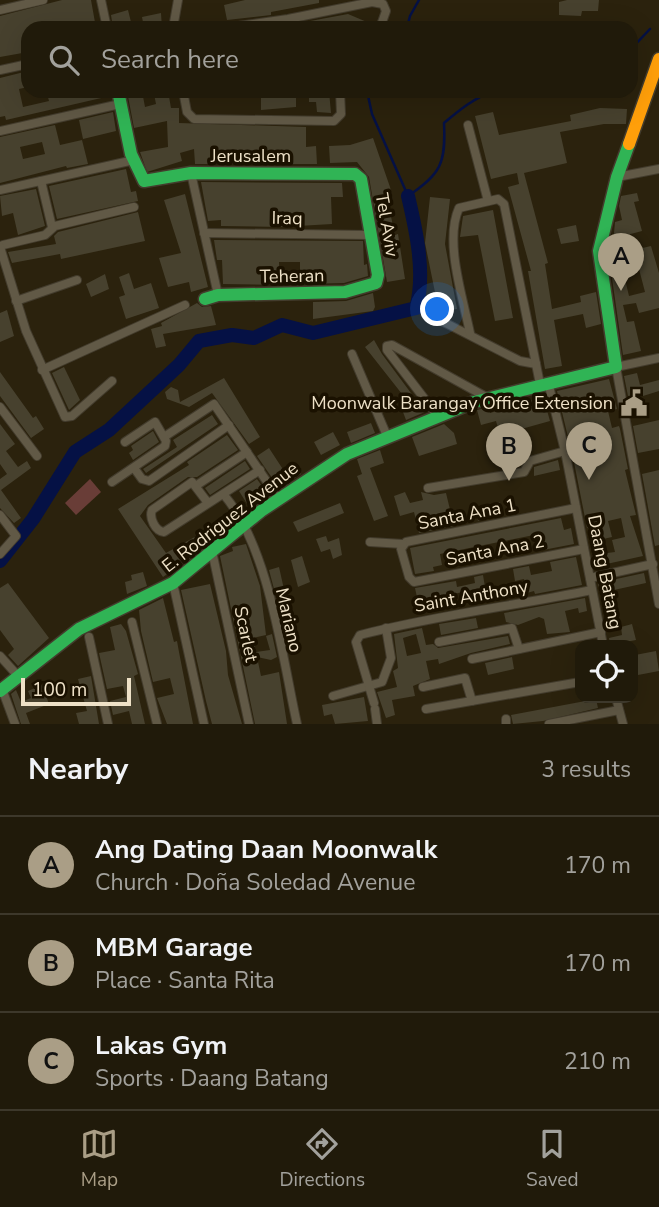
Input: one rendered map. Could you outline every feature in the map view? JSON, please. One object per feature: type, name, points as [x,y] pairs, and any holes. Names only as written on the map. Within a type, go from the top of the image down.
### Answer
[{"type":"main road","points":[[616,367],[598,256],[617,177],[659,59]]},
{"type":"main road","points":[[120,98],[134,160]]},
{"type":"main road","name":"Jerusalem","points":[[134,160],[142,180],[191,173],[359,176]]},
{"type":"main road","name":"Tel Aviv","points":[[359,176],[378,279]]},
{"type":"main road","name":"Teheran","points":[[205,299],[218,295],[345,292],[370,286],[378,279]]},
{"type":"main road","name":"E. Rodriguez Avenue","points":[[1,690],[79,629],[173,583],[278,498],[347,454],[438,415],[488,398],[616,367]]},
{"type":"street","points":[[0,10],[43,0]]},
{"type":"street","points":[[101,0],[106,21]]},
{"type":"street","points":[[174,21],[178,0]]},
{"type":"street","points":[[274,21],[372,2],[383,4],[386,11],[382,21]]},
{"type":"street","points":[[0,70],[21,66]]},
{"type":"street","points":[[0,131],[116,98]]},
{"type":"street","points":[[184,98],[187,112],[194,119],[334,121],[341,114],[340,98]]},
{"type":"street","points":[[468,125],[488,201],[459,208],[454,221],[454,248],[470,333]]},
{"type":"street","points":[[0,190],[134,160]]},
{"type":"street","points":[[617,177],[659,169]]},
{"type":"street","points":[[191,173],[218,295]]},
{"type":"street","points":[[41,181],[52,227]]},
{"type":"street","name":"Daang Batang","points":[[488,201],[498,199],[504,204],[536,364],[565,451],[602,640]]},
{"type":"street","points":[[112,381],[72,416],[65,417],[42,370],[16,301],[2,246],[45,235],[52,227],[134,207]]},
{"type":"street","name":"Iraq","points":[[204,233],[370,236]]},
{"type":"street","points":[[16,301],[77,280]]},
{"type":"street","points":[[42,370],[185,305]]},
{"type":"street","points":[[428,314],[470,333],[520,361],[536,364]]},
{"type":"street","points":[[438,415],[387,350],[388,345],[488,398]]},
{"type":"street","points":[[352,354],[387,436]]},
{"type":"street","name":"E. Rodriguez Avenue","points":[[616,367],[659,358]]},
{"type":"street","points":[[616,367],[659,604]]},
{"type":"street","points":[[164,437],[214,404],[278,498]]},
{"type":"street","points":[[0,407],[37,456]]},
{"type":"street","points":[[112,482],[165,446],[164,437],[155,422],[125,442]]},
{"type":"street","points":[[134,468],[142,479],[149,481],[229,425]]},
{"type":"street","points":[[428,488],[524,472],[530,461],[565,451]]},
{"type":"street","points":[[197,485],[247,452]]},
{"type":"street","points":[[208,503],[197,485],[192,482],[152,510],[151,518],[157,529],[164,532],[260,470]]},
{"type":"street","name":"Mariano","points":[[224,495],[246,524],[262,571],[298,724]]},
{"type":"street","name":"Santa Ana 1","points":[[411,581],[402,544],[576,508]]},
{"type":"street","points":[[0,515],[16,536],[0,554]]},
{"type":"street","points":[[370,542],[402,544]]},
{"type":"street","name":"Santa Ana 2","points":[[411,581],[584,549]]},
{"type":"street","name":"Scarlet","points":[[212,551],[249,724]]},
{"type":"street","points":[[590,578],[653,564]]},
{"type":"street","points":[[173,583],[204,724]]},
{"type":"street","name":"Saint Anthony","points":[[369,688],[357,637],[456,612],[513,606],[592,590]]},
{"type":"street","points":[[132,622],[157,724]]},
{"type":"street","points":[[333,696],[369,688],[382,682],[391,653],[386,628]]},
{"type":"street","points":[[439,642],[512,628],[519,649]]},
{"type":"street","points":[[472,659],[601,632]]},
{"type":"street","points":[[89,637],[108,724]]},
{"type":"street","points":[[0,656],[18,676]]},
{"type":"street","points":[[423,687],[465,678],[472,701]]},
{"type":"street","points":[[426,709],[575,683]]},
{"type":"street","points":[[369,688],[377,724]]},
{"type":"street","points":[[1,690],[15,724]]},
{"type":"street","points":[[617,703],[623,724]]},
{"type":"street","points":[[550,724],[585,721],[619,710]]},
{"type":"shaded area","points":[[90,479],[101,492],[76,515],[65,503]]},
{"type":"building","points":[[62,0],[91,0],[95,21],[21,21],[21,53],[0,57],[0,16]]},
{"type":"building","points":[[245,0],[319,0],[319,3],[271,12],[271,15],[227,20],[224,5]]},
{"type":"building","points":[[599,0],[598,11],[582,11],[581,16],[559,15],[559,2]]},
{"type":"building","points":[[128,10],[131,21],[112,21],[111,15]]},
{"type":"building","points":[[161,13],[162,21],[143,21],[142,17]]},
{"type":"building","points":[[348,14],[365,21],[310,21]]},
{"type":"building","points":[[21,73],[19,89],[23,107],[49,101],[48,98],[101,98],[6,120],[5,116],[0,117],[0,78]]},
{"type":"building","points":[[128,98],[143,98],[145,107],[156,104],[155,98],[169,98],[171,108],[179,108],[179,123],[306,127],[306,147],[316,146],[317,164],[195,164],[194,149],[180,153],[182,161],[147,172],[140,152],[168,147],[167,121],[134,128]]},
{"type":"building","points":[[261,98],[296,98],[296,107],[261,110]]},
{"type":"building","points":[[309,98],[330,98],[331,113],[317,112],[316,102],[309,102]]},
{"type":"building","points":[[600,108],[627,109],[626,124],[604,124],[560,132],[567,163],[524,173],[548,263],[545,264],[552,309],[581,302],[580,296],[596,292],[601,324],[586,328],[583,314],[554,320],[562,366],[545,369],[528,271],[531,271],[508,187],[519,184],[517,173],[491,179],[475,116],[493,112],[499,135],[571,121],[570,115]]},
{"type":"building","points":[[113,112],[116,131],[83,139],[79,120]]},
{"type":"building","points":[[55,125],[60,145],[82,140],[88,164],[66,166],[0,183],[0,137]],"holes":[[[42,142],[45,154],[23,159],[20,147]]]},
{"type":"building","points":[[373,138],[393,200],[389,200],[390,212],[395,235],[398,234],[405,279],[387,282],[369,177],[357,162],[330,163],[329,146],[350,145]]},
{"type":"building","points":[[126,169],[131,192],[136,191],[138,201],[57,219],[49,186]]},
{"type":"building","points":[[201,182],[342,183],[343,197],[331,197],[332,224],[221,226],[221,220],[208,221]]},
{"type":"building","points":[[36,189],[45,226],[18,235],[13,213],[2,216],[0,196]]},
{"type":"building","points":[[637,193],[639,201],[634,202],[642,231],[627,235],[632,253],[612,257],[609,245],[613,244],[615,222],[622,220],[619,206],[621,196]]},
{"type":"building","points":[[185,194],[208,287],[191,292],[189,282],[168,287],[159,258],[181,253],[164,200]]},
{"type":"building","points":[[430,197],[450,199],[445,244],[457,309],[439,312],[425,243]]},
{"type":"building","points":[[493,210],[513,318],[495,321],[478,235],[460,237],[463,216]]},
{"type":"building","points":[[138,212],[145,241],[61,259],[60,254],[12,263],[8,252],[56,244],[54,236],[58,232]]},
{"type":"building","points":[[576,225],[579,241],[561,244],[557,229]]},
{"type":"building","points":[[214,240],[363,241],[364,265],[367,264],[368,276],[344,283],[300,284],[300,262],[279,262],[280,285],[223,284],[222,260],[217,260]]},
{"type":"building","points":[[651,246],[659,273],[659,308],[639,313],[636,303],[623,305],[627,322],[634,321],[641,351],[623,355],[612,278],[624,275],[629,296],[645,292],[634,250]]},
{"type":"building","points":[[129,273],[134,289],[151,283],[159,308],[126,319],[119,297],[125,295],[119,277]]},
{"type":"building","points":[[105,274],[109,289],[91,297],[86,284]]},
{"type":"building","points":[[373,293],[373,311],[313,319],[313,302],[346,301]]},
{"type":"building","points":[[197,303],[202,307],[211,306],[216,325],[163,334],[166,346],[156,348],[151,329],[162,326],[161,323]]},
{"type":"building","points":[[7,310],[14,336],[0,342],[0,313]]},
{"type":"building","points":[[374,340],[425,412],[406,420],[403,412],[413,408],[365,347]]},
{"type":"building","points":[[64,367],[80,400],[69,410],[52,373]]},
{"type":"building","points":[[0,372],[44,429],[31,438],[0,396]]},
{"type":"building","points":[[637,373],[640,385],[659,380],[659,391],[643,396],[642,393],[628,396],[624,376]]},
{"type":"building","points":[[224,378],[260,437],[249,444],[212,393],[189,407],[167,399],[165,392],[171,387],[178,390],[180,402]]},
{"type":"building","points":[[609,379],[617,409],[608,411],[612,428],[619,426],[620,429],[628,469],[625,470],[636,515],[630,516],[643,556],[602,565],[603,568],[595,570],[592,555],[615,552],[612,540],[625,537],[621,518],[608,521],[612,537],[599,540],[596,526],[587,528],[572,452],[589,448],[592,461],[607,458],[604,444],[585,447],[582,433],[568,437],[557,391]]},
{"type":"building","points":[[543,396],[550,421],[500,435],[496,421],[481,425],[477,410],[489,407],[490,413],[511,407],[510,402],[515,401],[517,406]]},
{"type":"building","points":[[212,415],[218,424],[146,473],[143,469],[177,447],[173,440]]},
{"type":"building","points":[[659,420],[659,449],[638,453],[633,426]]},
{"type":"building","points":[[371,423],[375,433],[351,443],[347,432]]},
{"type":"building","points":[[0,424],[15,444],[6,451],[18,467],[27,461],[31,468],[1,490],[21,518],[14,523],[0,508],[0,479],[7,474],[0,464]]},
{"type":"building","points":[[444,424],[454,433],[457,444],[419,456],[412,437]]},
{"type":"building","points":[[153,431],[159,442],[133,460],[129,453],[133,450],[131,446]]},
{"type":"building","points":[[333,432],[340,445],[321,455],[314,442]]},
{"type":"building","points":[[227,435],[238,450],[197,477],[188,477],[148,505],[140,516],[166,553],[209,529],[213,536],[191,551],[194,555],[163,577],[118,509],[189,465],[187,462]]},
{"type":"building","points":[[269,448],[286,474],[296,467],[301,474],[279,488],[257,456]]},
{"type":"building","points":[[380,450],[384,463],[370,468],[388,516],[374,521],[357,476],[362,474],[357,459]]},
{"type":"building","points":[[558,460],[560,470],[534,476],[534,467]]},
{"type":"building","points":[[245,461],[250,469],[210,495],[205,488]]},
{"type":"building","points":[[659,470],[659,545],[655,546],[642,474]]},
{"type":"building","points":[[257,479],[268,495],[249,507],[239,491]]},
{"type":"building","points":[[405,492],[410,503],[423,500],[421,492],[434,495],[446,493],[454,526],[419,533],[414,512],[400,516],[394,496]]},
{"type":"building","points":[[500,502],[502,516],[478,521],[475,508]]},
{"type":"building","points":[[340,503],[344,513],[298,532],[293,522]]},
{"type":"building","points":[[561,518],[564,530],[571,528],[574,544],[538,551],[534,535],[440,554],[442,565],[433,567],[434,571],[415,574],[410,548]]},
{"type":"building","points":[[326,536],[328,542],[339,538],[342,555],[333,559],[330,549],[321,552],[316,539]]},
{"type":"building","points":[[246,544],[260,586],[266,635],[253,638],[256,652],[270,650],[266,636],[272,634],[277,657],[271,660],[257,657],[261,676],[279,672],[287,724],[255,724],[220,556],[233,551],[232,547]]},
{"type":"building","points":[[302,556],[310,582],[298,587],[291,560]]},
{"type":"building","points":[[576,557],[582,585],[535,594],[534,591],[527,593],[524,579],[515,581],[513,569],[529,566],[531,575],[552,571],[550,562]]},
{"type":"building","points":[[279,567],[292,625],[284,627],[269,570]]},
{"type":"building","points":[[143,572],[147,586],[127,594],[125,582],[132,580],[131,575]]},
{"type":"building","points":[[644,573],[646,583],[600,593],[598,583]]},
{"type":"building","points":[[483,575],[485,587],[418,602],[415,588],[456,581],[457,587],[475,583],[474,577]]},
{"type":"building","points":[[8,583],[49,638],[18,666],[8,655],[14,649],[0,630],[0,588]]},
{"type":"building","points":[[210,584],[226,651],[228,675],[242,724],[212,724],[206,701],[181,590]]},
{"type":"building","points":[[163,598],[174,642],[177,641],[193,724],[167,724],[157,698],[174,694],[170,678],[153,682],[139,610]]},
{"type":"building","points":[[585,598],[587,611],[579,613],[578,608],[565,611],[570,632],[547,634],[544,619],[539,617],[518,625],[506,622],[504,613]]},
{"type":"building","points":[[476,618],[478,628],[441,635],[439,624]]},
{"type":"building","points":[[121,624],[126,631],[138,674],[134,676],[145,724],[132,724],[129,711],[113,715],[110,701],[126,697],[123,686],[107,689],[99,653],[115,650],[110,627]]},
{"type":"building","points":[[632,624],[636,640],[609,640],[622,635],[621,627]]},
{"type":"building","points":[[422,628],[426,645],[433,644],[438,648],[508,636],[510,644],[439,664],[438,659],[426,661],[430,679],[413,686],[415,696],[392,700],[395,715],[386,718],[377,692],[397,687],[393,671],[398,668],[394,634]],"holes":[[[416,634],[421,653],[407,656],[403,638]]]},
{"type":"building","points":[[656,651],[659,671],[638,675],[638,654]]},
{"type":"building","points":[[512,657],[514,669],[488,675],[485,663]]},
{"type":"building","points":[[91,676],[99,724],[79,724],[76,713],[87,711],[78,679]]},
{"type":"building","points":[[42,685],[49,704],[26,713],[30,724],[21,724],[11,694],[16,690],[21,702],[31,698],[28,691]]},
{"type":"building","points":[[364,697],[368,721],[335,724],[332,714],[324,716],[322,705]]},
{"type":"building","points":[[575,703],[597,703],[598,708],[543,721],[513,724],[511,715]]},
{"type":"waterway","points":[[409,21],[419,0]]},
{"type":"waterway","points":[[638,42],[650,29]]},
{"type":"waterway","points":[[369,98],[372,114],[408,196],[428,181],[439,166],[444,148],[444,123],[479,98]]},
{"type":"waterway","points":[[0,561],[33,519],[75,452],[109,430],[179,365],[199,341],[232,335],[254,338],[282,325],[313,333],[416,308],[420,267],[408,196]]},
{"type":"traffic: fast","points":[[119,98],[131,154],[144,181],[191,173],[355,174],[361,179],[378,275],[376,283],[345,292],[218,295],[205,299]]},
{"type":"traffic: fast","points":[[0,691],[79,629],[173,583],[261,511],[347,454],[474,402],[616,367],[599,251],[617,177],[629,144]]},
{"type":"traffic: slow","points":[[629,144],[659,59]]},
{"type":"place","name":"Ang Dating Daan Moonwalk","points":[[621,291]]},
{"type":"place","name":"Moonwalk Barangay Office Extension","points":[[634,403]]},
{"type":"place","name":"Lakas Gym","points":[[589,480]]},
{"type":"place","name":"MBM Garage","points":[[509,481]]}]
